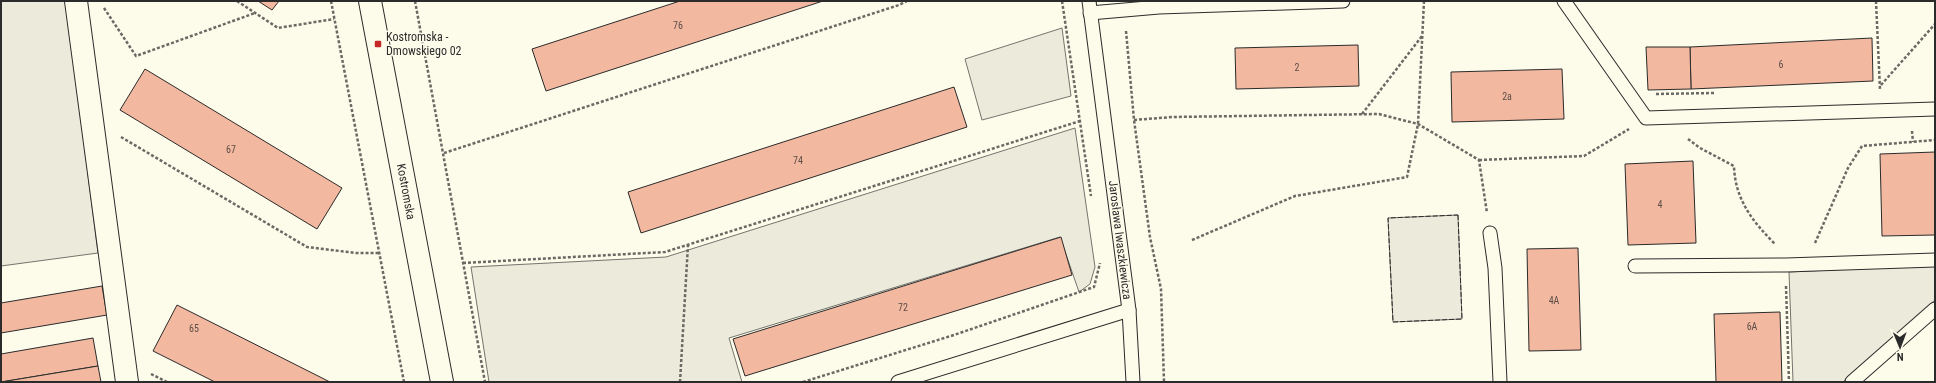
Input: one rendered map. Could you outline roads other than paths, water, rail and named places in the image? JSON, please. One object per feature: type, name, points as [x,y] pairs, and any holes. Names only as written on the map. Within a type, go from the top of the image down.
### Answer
[{"type":"street","points":[[76,1],[127,382]]},
{"type":"street","name":"Kostromska","points":[[370,1],[442,382]]},
{"type":"lane","points":[[1090,7],[1124,11],[1159,7],[1343,1]]},
{"type":"lane","points":[[1564,1],[1646,118],[1935,109]]},
{"type":"lane","name":"Jarosława Iwaszkiewicza","points":[[898,382],[1129,310],[1090,7]]},
{"type":"lane","points":[[1490,233],[1495,268],[1500,382]]},
{"type":"lane","points":[[1635,266],[1935,260]]},
{"type":"lane","points":[[1852,382],[1935,309]]},
{"type":"lane","points":[[1129,310],[1133,382]]},
{"type":"place","name":"Kostromska - Dmowskiego 02","points":[[378,44]]}]
